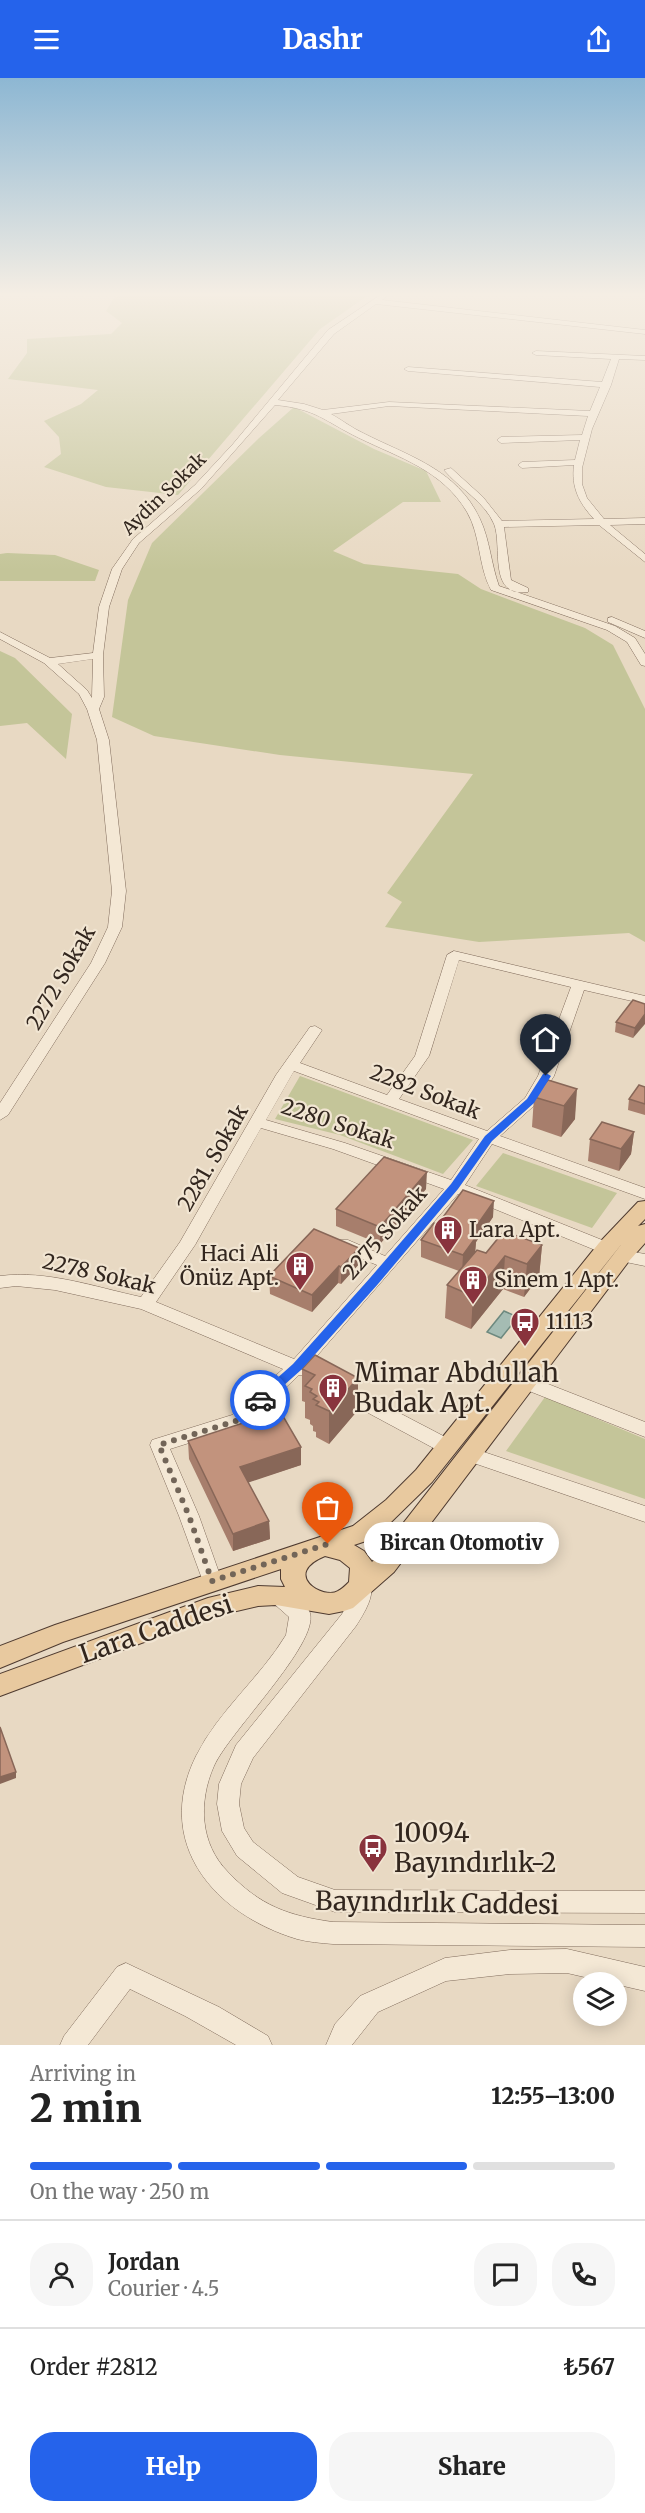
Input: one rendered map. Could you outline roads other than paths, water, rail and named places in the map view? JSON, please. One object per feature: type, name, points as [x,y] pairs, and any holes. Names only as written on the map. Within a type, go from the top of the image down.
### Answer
[{"type":"main road","points":[[360,1593],[364,1574],[362,1565],[346,1550],[323,1546],[312,1549],[295,1563],[292,1572],[296,1598],[330,1603],[360,1593],[385,1565],[525,1382],[645,1207]]},
{"type":"main road","points":[[0,1657],[55,1635],[212,1581],[362,1533],[380,1520],[418,1482],[446,1446],[614,1252],[645,1231]]},
{"type":"main road","name":"Lara Caddesi","points":[[0,1685],[199,1611],[258,1596],[296,1598]]},
{"type":"street","name":"Aydin Sokak","points":[[93,709],[98,697],[98,655],[105,607],[117,569],[136,541],[198,487],[287,386]]},
{"type":"street","points":[[607,386],[593,414],[578,462],[579,492],[583,501],[604,523],[645,559]]},
{"type":"street","points":[[274,401],[327,412],[370,434],[441,464],[480,499],[499,524],[506,581],[511,586],[627,625],[645,635]]},
{"type":"street","points":[[327,412],[389,404],[593,414]]},
{"type":"street","points":[[327,412],[362,436],[422,462],[452,486],[462,498],[478,526],[490,578],[495,588],[624,635],[631,640],[645,663]]},
{"type":"street","points":[[501,440],[586,437]]},
{"type":"street","points":[[522,465],[578,462]]},
{"type":"street","points":[[499,524],[645,521]]},
{"type":"street","points":[[0,635],[48,661],[83,692],[93,709]]},
{"type":"street","points":[[48,661],[73,660],[98,655]]},
{"type":"street","name":"2272 Sokak","points":[[0,1115],[98,963],[115,927],[119,891],[103,740],[93,709]]},
{"type":"street","points":[[391,1100],[422,1056],[454,956],[645,1000]]},
{"type":"street","name":"2275 Sokak","points":[[212,1581],[189,1516],[159,1445],[239,1420],[297,1367],[454,1187],[488,1138],[531,1101],[546,1076],[578,986]]},
{"type":"street","name":"2281. Sokak","points":[[145,1304],[187,1245],[257,1122],[315,1030]]},
{"type":"street","name":"2282 Sokak","points":[[291,1065],[645,1194]]},
{"type":"street","name":"2280 Sokak","points":[[257,1122],[339,1146],[454,1187],[614,1252],[645,1260]]},
{"type":"street","points":[[328,1239],[389,1264]]},
{"type":"street","name":"2278 Sokak","points":[[0,1282],[16,1280],[55,1284],[145,1304],[297,1367],[446,1446]]},
{"type":"street","points":[[525,1382],[645,1430]]},
{"type":"street","points":[[469,1454],[645,1514]]},
{"type":"street","name":"Bayındırlık Caddesi","points":[[360,1593],[331,1645],[244,1752],[230,1784],[228,1804],[233,1831],[245,1848],[290,1885],[335,1901],[645,1902]]},
{"type":"street","name":"Bayındırlık Caddesi","points":[[296,1598],[297,1633],[287,1651],[216,1742],[203,1764],[194,1787],[192,1814],[196,1841],[208,1866],[226,1889],[246,1904],[293,1927],[333,1933],[645,1936]]},
{"type":"street","points":[[339,2045],[344,2033],[369,2004],[445,1970],[510,1962],[567,1961],[645,1979]]},
{"type":"street","points":[[73,2045],[126,1975],[182,1999],[259,2045]]},
{"type":"place","name":"Lara Apt.","points":[[448,1256]]},
{"type":"place","name":"Haci Ali Önüz Apt.","points":[[300,1292]]},
{"type":"place","name":"Sinem 1 Apt.","points":[[473,1306]]},
{"type":"place","name":"11113","points":[[525,1348]]},
{"type":"place","name":"Mimar Abdullah Budak Apt.","points":[[333,1414]]},
{"type":"place","name":"Bircan Otomotiv","points":[[328,1544]]},
{"type":"place","name":"10094 Bayındırlık-2","points":[[373,1874]]}]
